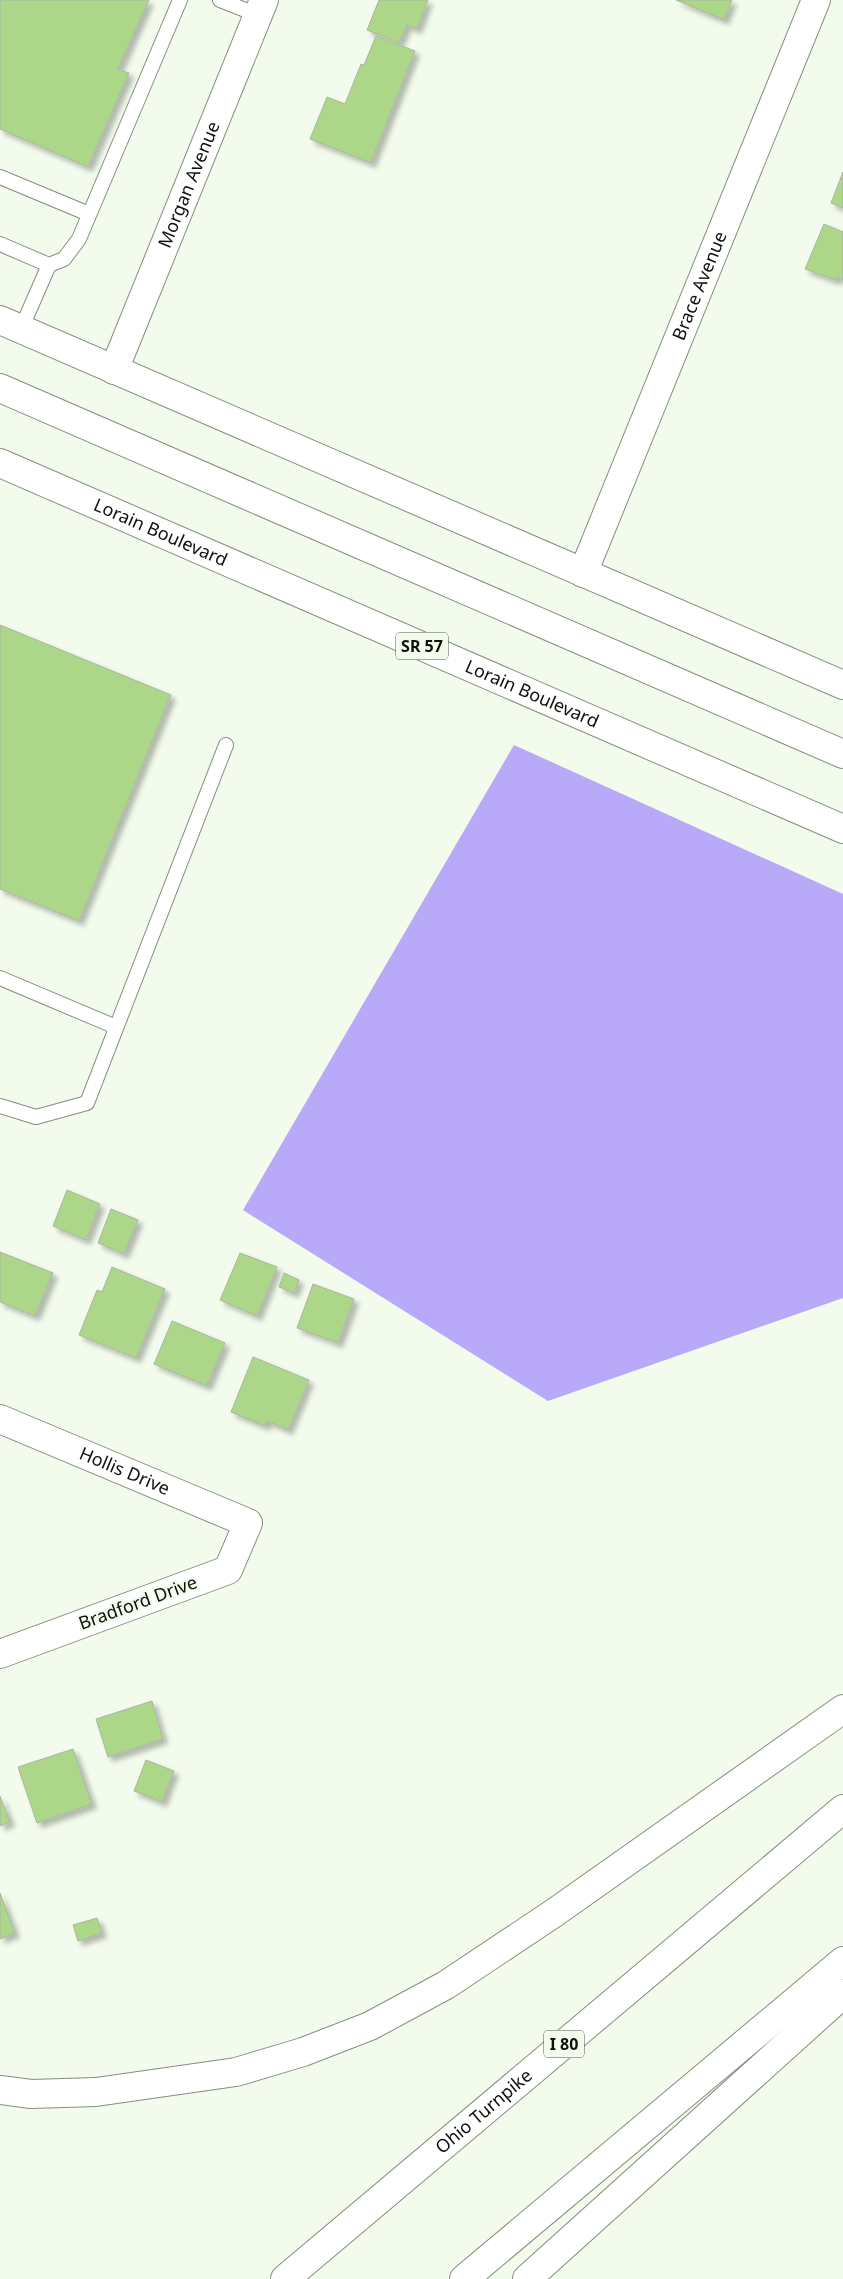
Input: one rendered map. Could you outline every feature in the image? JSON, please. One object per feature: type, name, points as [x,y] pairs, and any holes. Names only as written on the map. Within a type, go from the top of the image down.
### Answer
[{"type":"main road","name":"Brace Avenue","points":[[583,573],[816,0]]},
{"type":"main road","name":"Morgan Avenue","points":[[114,370],[261,8]]},
{"type":"main road","points":[[11,325],[843,685]]},
{"type":"main road","points":[[0,388],[843,754]]},
{"type":"main road","name":"Lorain Boulevard","points":[[0,463],[843,829]]},
{"type":"main road","name":"Hollis Drive","points":[[0,1420],[248,1523]]},
{"type":"main road","name":"Bradford Drive","points":[[0,1654],[228,1570],[248,1523]]},
{"type":"main road","points":[[0,2090],[31,2094],[96,2092],[236,2072],[303,2052],[370,2026],[446,1985],[554,1914],[843,1710]]},
{"type":"main road","name":"Ohio Turnpike","points":[[285,2279],[843,1809]]},
{"type":"main road","points":[[464,2279],[843,1961]]},
{"type":"main road","points":[[527,2279],[843,1994]]},
{"type":"lane","points":[[11,325],[49,265],[64,260],[78,240],[180,0]]},
{"type":"lane","points":[[220,0],[261,8]]},
{"type":"lane","points":[[0,177],[89,214]]},
{"type":"lane","points":[[0,244],[49,265]]},
{"type":"lane","points":[[0,1106],[36,1117],[87,1103],[226,745]]},
{"type":"lane","points":[[0,978],[116,1027]]},
{"type":"shaded area","points":[[514,745],[843,894],[843,1298],[548,1401],[243,1210]]},
{"type":"building","points":[[0,0],[149,0],[118,69],[129,73],[88,167],[0,129]]},
{"type":"building","points":[[379,0],[428,0],[417,29],[407,25],[399,43],[367,30]]},
{"type":"building","points":[[676,0],[732,0],[724,20]]},
{"type":"building","points":[[376,36],[415,51],[371,163],[310,139],[327,97],[345,104],[361,64],[364,65]]},
{"type":"building","points":[[843,172],[843,208],[831,203]]},
{"type":"building","points":[[824,224],[843,232],[843,280],[837,277],[835,280],[805,269]]},
{"type":"building","points":[[0,625],[171,695],[79,921],[0,889]]},
{"type":"building","points":[[67,1190],[100,1204],[86,1240],[53,1226]]},
{"type":"building","points":[[111,1209],[138,1220],[124,1254],[98,1243]]},
{"type":"building","points":[[0,1252],[53,1273],[35,1316],[0,1302]]},
{"type":"building","points":[[240,1253],[277,1267],[257,1316],[220,1300]]},
{"type":"building","points":[[112,1267],[165,1289],[136,1358],[79,1335],[97,1290],[102,1292]]},
{"type":"building","points":[[284,1273],[299,1280],[294,1293],[279,1287]]},
{"type":"building","points":[[313,1284],[354,1299],[338,1343],[297,1328]]},
{"type":"building","points":[[172,1321],[225,1343],[207,1386],[154,1364]]},
{"type":"building","points":[[253,1357],[309,1380],[288,1430],[267,1421],[265,1426],[231,1412]]},
{"type":"building","points":[[152,1701],[163,1739],[108,1757],[96,1719]]},
{"type":"building","points":[[73,1749],[92,1804],[37,1823],[18,1767]]},
{"type":"building","points":[[146,1760],[174,1771],[162,1802],[134,1791]]},
{"type":"building","points":[[0,1796],[10,1822],[0,1826]]},
{"type":"building","points":[[0,1893],[15,1933],[0,1939]]},
{"type":"building","points":[[97,1918],[102,1933],[78,1941],[73,1925]]}]
